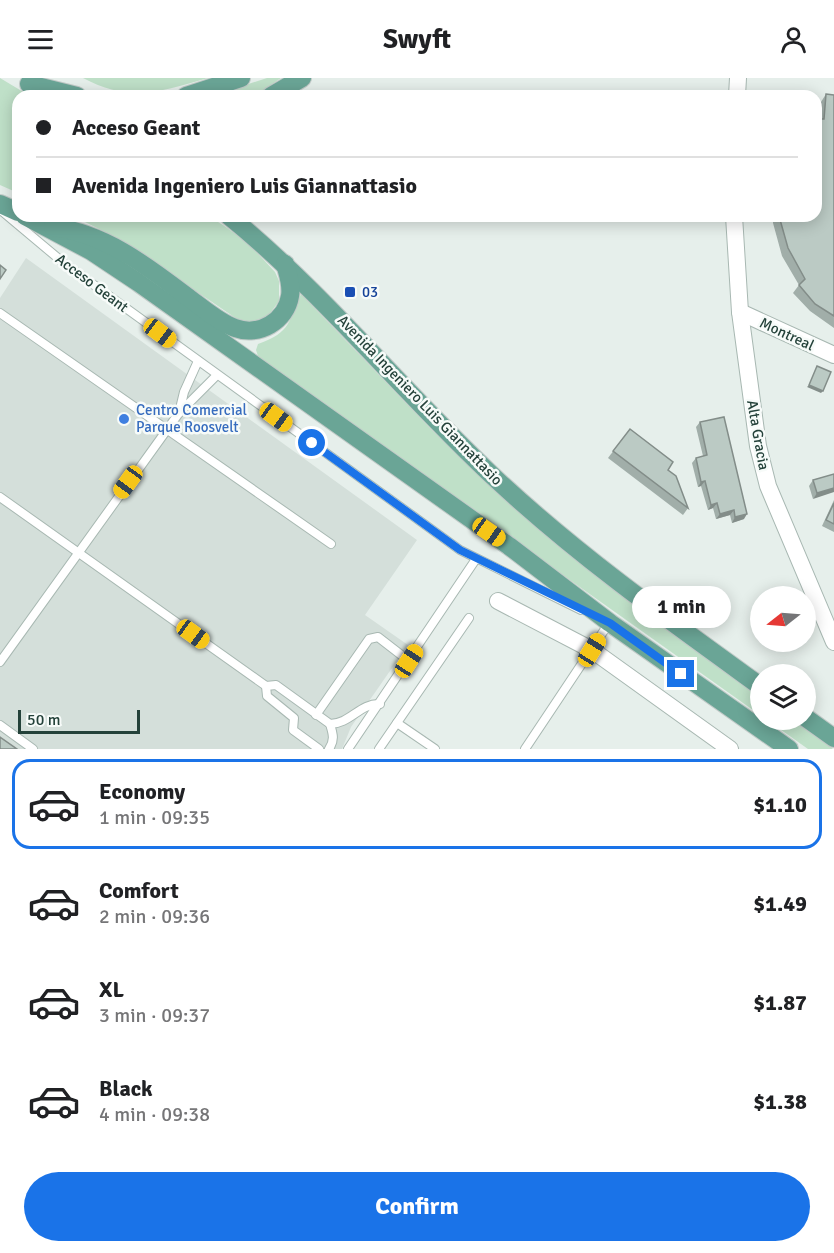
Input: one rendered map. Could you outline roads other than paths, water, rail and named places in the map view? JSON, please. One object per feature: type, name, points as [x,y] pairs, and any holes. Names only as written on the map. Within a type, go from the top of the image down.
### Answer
[{"type":"main road","points":[[48,78],[67,90]]},
{"type":"main road","points":[[204,90],[241,78]]},
{"type":"main road","points":[[281,90],[302,78]]},
{"type":"main road","points":[[25,81],[56,90]]},
{"type":"main road","points":[[25,81],[39,90]]},
{"type":"main road","points":[[37,222],[91,251],[140,283],[509,546],[610,623],[789,749]]},
{"type":"main road","name":"Avenida Ingeniero Luis Giannattasio","points":[[236,222],[285,264],[326,304],[406,391],[499,482],[624,586],[750,679]]},
{"type":"main road","points":[[250,222],[259,241]]},
{"type":"main road","points":[[43,225],[78,230],[110,243],[214,316],[245,331],[268,326],[283,313],[291,294],[285,264]]},
{"type":"main road","points":[[816,725],[834,738]]},
{"type":"street","name":"Alta Gracia","points":[[734,222],[740,312],[758,446],[768,486],[834,642]]},
{"type":"street","name":"Montreal","points":[[740,312],[834,356]]},
{"type":"street","points":[[498,601],[592,650],[730,749]]},
{"type":"lane","name":"Acceso Geant","points":[[0,209],[12,219]]},
{"type":"lane","name":"Acceso Geant","points":[[15,222],[65,264],[198,362],[476,559],[610,623]]},
{"type":"lane","points":[[0,313],[331,544]]},
{"type":"lane","points":[[179,413],[184,392],[198,362]]},
{"type":"lane","points":[[0,662],[179,413],[217,375]]},
{"type":"lane","points":[[0,497],[266,686],[276,685],[330,724],[342,724],[370,704],[380,704]]},
{"type":"lane","points":[[348,749],[476,559]]},
{"type":"lane","points":[[379,749],[469,618]]},
{"type":"lane","points":[[525,749],[610,623]]},
{"type":"lane","points":[[316,715],[369,639],[378,638],[409,661]]},
{"type":"lane","points":[[266,686],[267,696],[294,718],[293,729],[319,749]]},
{"type":"lane","points":[[397,723],[435,749]]},
{"type":"lane","points":[[329,749],[334,734],[330,724]]},
{"type":"lane","points":[[0,725],[33,749]]},
{"type":"place","name":"03","points":[[350,292]]},
{"type":"place","name":"Centro Comercial Parque Roosvelt","points":[[124,419]]}]
